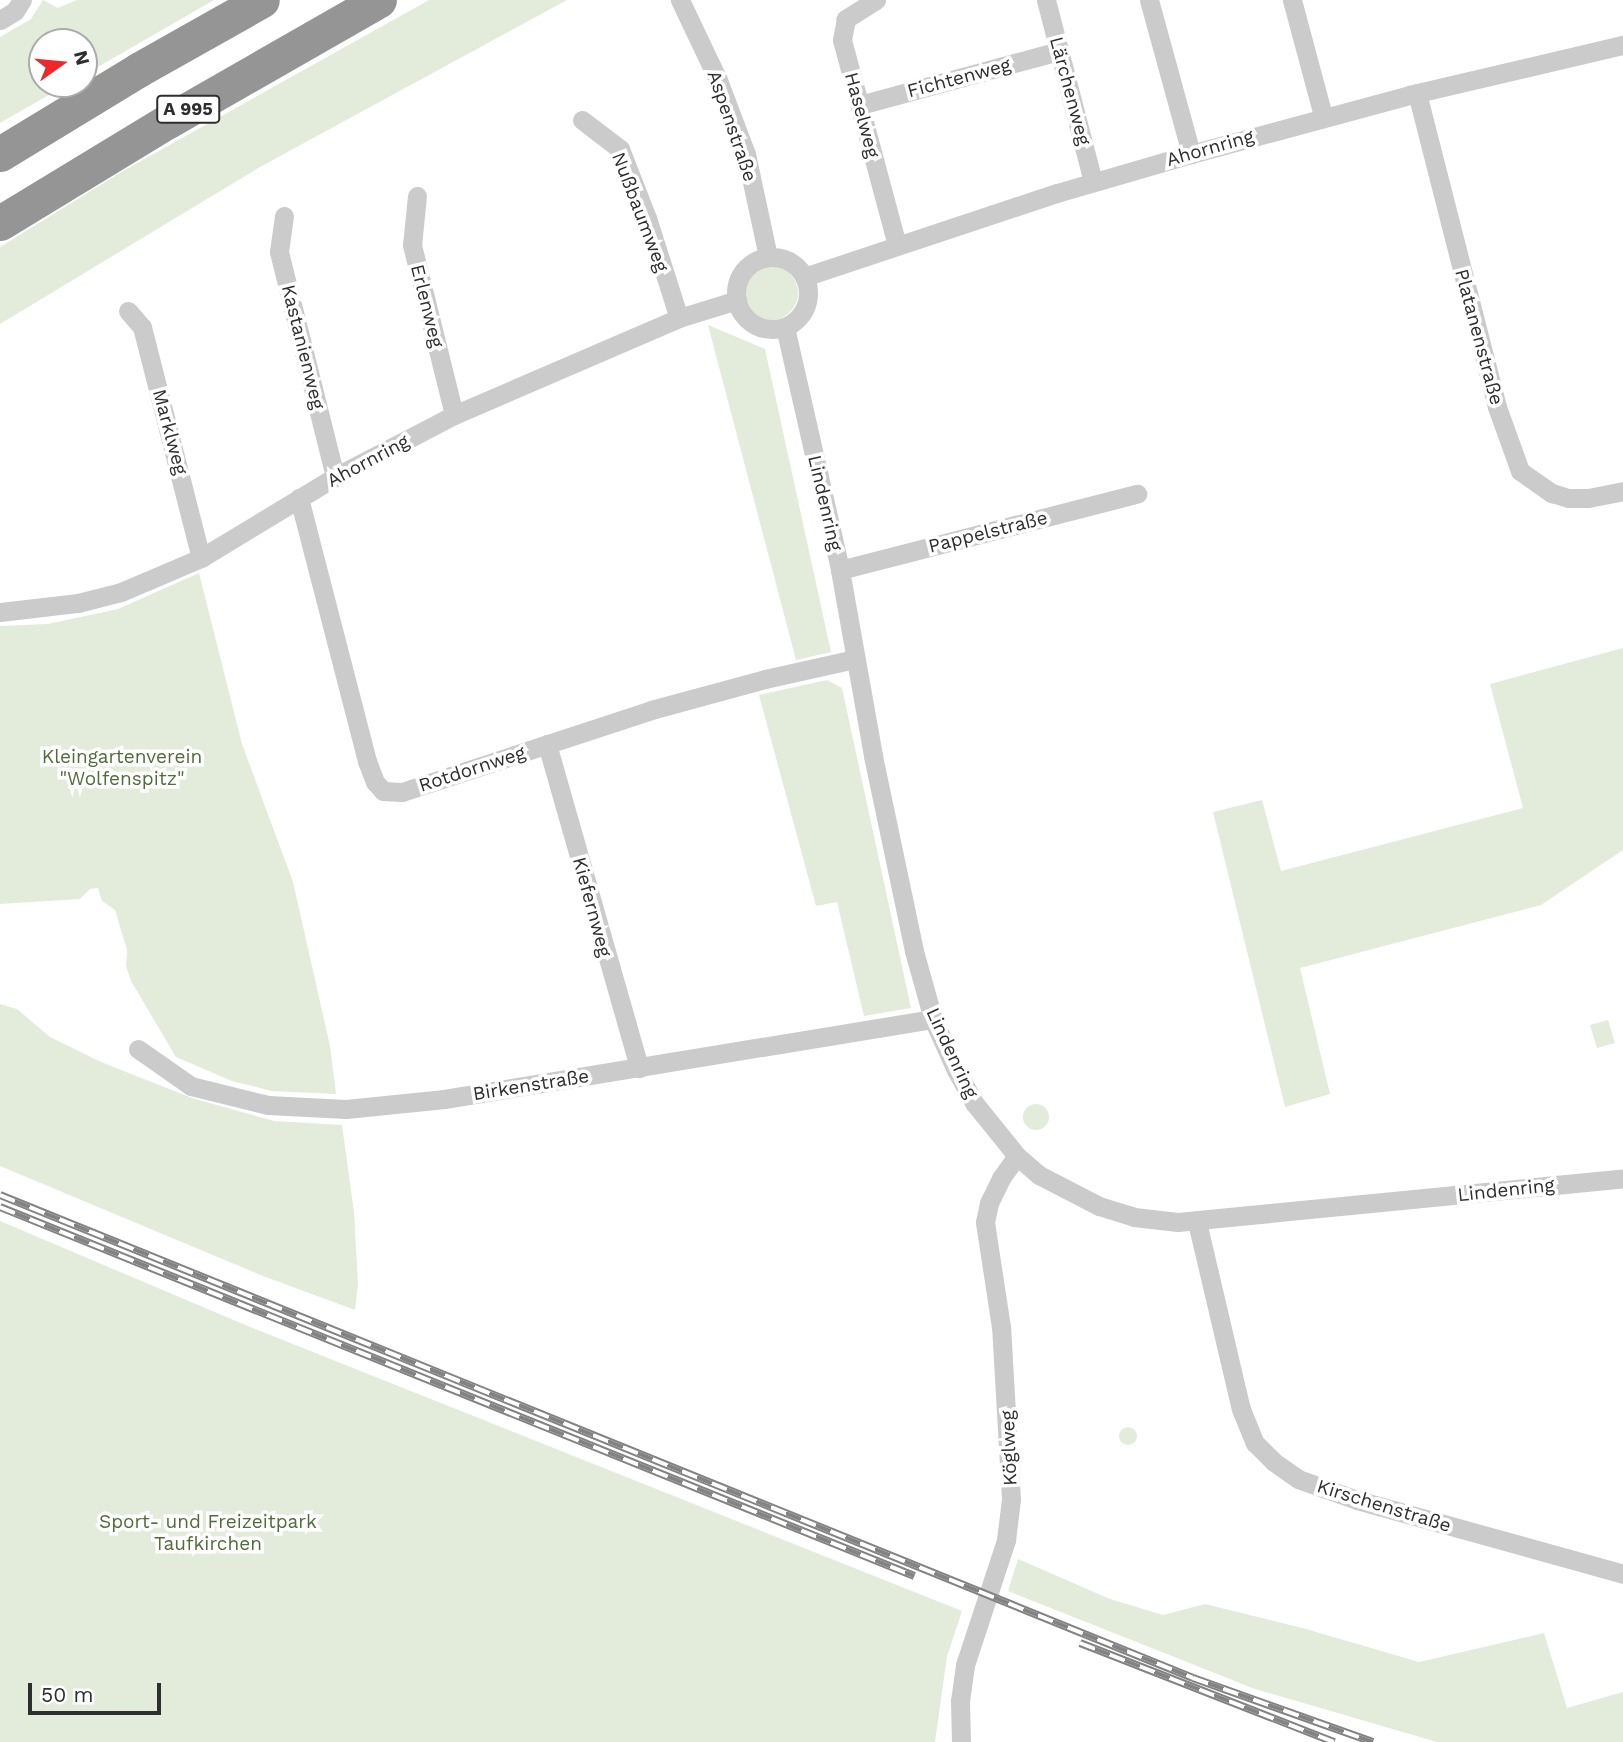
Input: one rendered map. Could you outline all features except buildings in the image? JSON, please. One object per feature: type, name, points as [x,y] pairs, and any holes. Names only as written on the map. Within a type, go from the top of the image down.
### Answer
[{"type":"highway","points":[[0,154],[138,70],[262,0]]},
{"type":"highway","name":"A 995","points":[[0,223],[168,121],[379,0]]},
{"type":"street","points":[[0,20],[15,11],[22,0]]},
{"type":"street","name":"Aspenstraße","points":[[680,0],[718,80],[746,153],[768,257]]},
{"type":"street","name":"Haselweg","points":[[876,0],[846,19],[842,29],[897,245]]},
{"type":"street","name":"Lärchenweg","points":[[1046,0],[1093,182]]},
{"type":"street","points":[[1149,0],[1191,154]]},
{"type":"street","points":[[1292,0],[1323,116]]},
{"type":"street","name":"Ahornring","points":[[804,277],[1093,182],[1323,116],[1623,45]]},
{"type":"street","name":"Fichtenweg","points":[[860,105],[1059,51]]},
{"type":"street","name":"Platanenstraße","points":[[1417,93],[1497,407],[1520,471],[1552,493],[1568,498],[1588,498],[1623,491]]},
{"type":"street","name":"Nußbaumweg","points":[[582,120],[620,149],[648,219],[679,318]]},
{"type":"street","name":"Erlenweg","points":[[417,195],[412,245],[454,415]]},
{"type":"street","name":"Kastanienweg","points":[[284,216],[279,252],[335,477]]},
{"type":"street","points":[[768,257],[789,262],[804,277],[808,292],[805,306],[797,319],[785,327],[770,329],[755,325],[743,315],[737,300],[736,285],[743,272],[754,262],[768,257]]},
{"type":"street","name":"Ahornring","points":[[0,612],[78,603],[121,592],[201,558],[335,477],[454,415],[679,318],[737,300]]},
{"type":"street","name":"Marklweg","points":[[128,311],[142,327],[201,558]]},
{"type":"street","name":"Lindenring","points":[[785,327],[840,570],[855,659],[914,951],[933,1019],[975,1104],[1017,1156],[1039,1175],[1099,1206],[1134,1217],[1197,1222],[1623,1178]]},
{"type":"street","name":"Pappelstraße","points":[[840,570],[1137,494]]},
{"type":"street","name":"Rotdornweg","points":[[299,498],[367,761],[375,782],[383,791],[402,792],[586,729],[765,679],[855,659]]},
{"type":"street","name":"Kiefernweg","points":[[547,744],[639,1068]]},
{"type":"street","name":"Birkenstraße","points":[[138,1049],[191,1086],[268,1105],[346,1110],[444,1099],[933,1019]]},
{"type":"street","name":"Köglweg","points":[[961,1742],[960,1701],[965,1665],[1006,1540],[1011,1499],[1001,1327],[985,1222],[989,1203],[1001,1178],[1017,1156]]},
{"type":"street","name":"Kirschenstraße","points":[[1197,1222],[1241,1409],[1255,1443],[1274,1462],[1298,1479],[1357,1500],[1623,1574]]},
{"type":"green space","points":[[43,0],[58,8],[77,0],[214,0],[98,67],[98,28],[28,28],[28,98],[44,98],[0,123],[0,37],[31,19]]},
{"type":"green space","points":[[429,0],[567,0],[260,167],[0,324],[0,247],[123,171]]},
{"type":"green space","points":[[771,266],[790,274],[798,293],[790,312],[771,320],[752,312],[744,293],[752,274]]},
{"type":"green space","points":[[708,325],[765,349],[831,652],[796,660]]},
{"type":"green space","name":"Kleingartenverein \"Wolfenspitz\"","points":[[199,573],[242,744],[293,882],[330,1046],[336,1094],[272,1091],[232,1081],[176,1057],[131,981],[126,966],[127,950],[115,910],[102,901],[98,888],[90,889],[80,899],[0,904],[0,626],[48,624],[118,609]]},
{"type":"green space","points":[[1623,648],[1623,850],[1541,905],[1300,968],[1330,1094],[1285,1107],[1213,812],[1262,800],[1281,871],[1523,808],[1490,684]]},
{"type":"green space","points":[[827,680],[842,688],[911,1008],[864,1016],[837,902],[816,906],[759,695]]},
{"type":"green space","points":[[0,1004],[17,1009],[50,1037],[101,1062],[192,1098],[274,1121],[342,1125],[354,1212],[358,1284],[355,1310],[263,1276],[0,1166]]},
{"type":"green space","points":[[1608,1020],[1615,1043],[1597,1048],[1590,1025]]},
{"type":"green space","points":[[1036,1104],[1045,1108],[1049,1117],[1045,1126],[1036,1130],[1027,1126],[1023,1117],[1027,1108]]},
{"type":"green space","name":"Sport- und Freizeitpark Taufkirchen","points":[[0,1221],[243,1324],[962,1611],[947,1656],[935,1742],[0,1742]]},
{"type":"green space","points":[[1128,1427],[1136,1432],[1137,1436],[1132,1444],[1128,1445],[1120,1440],[1119,1436],[1124,1428]]},
{"type":"green space","points":[[1018,1559],[1110,1599],[1163,1615],[1205,1604],[1306,1629],[1419,1662],[1544,1633],[1567,1708],[1623,1692],[1623,1742],[1437,1742],[1255,1689],[1008,1591]]},
{"type":"railway","points":[[0,1195],[1193,1678],[1373,1742]]},
{"type":"railway","points":[[0,1207],[914,1576]]},
{"type":"railway","points":[[1080,1643],[1334,1742]]}]
